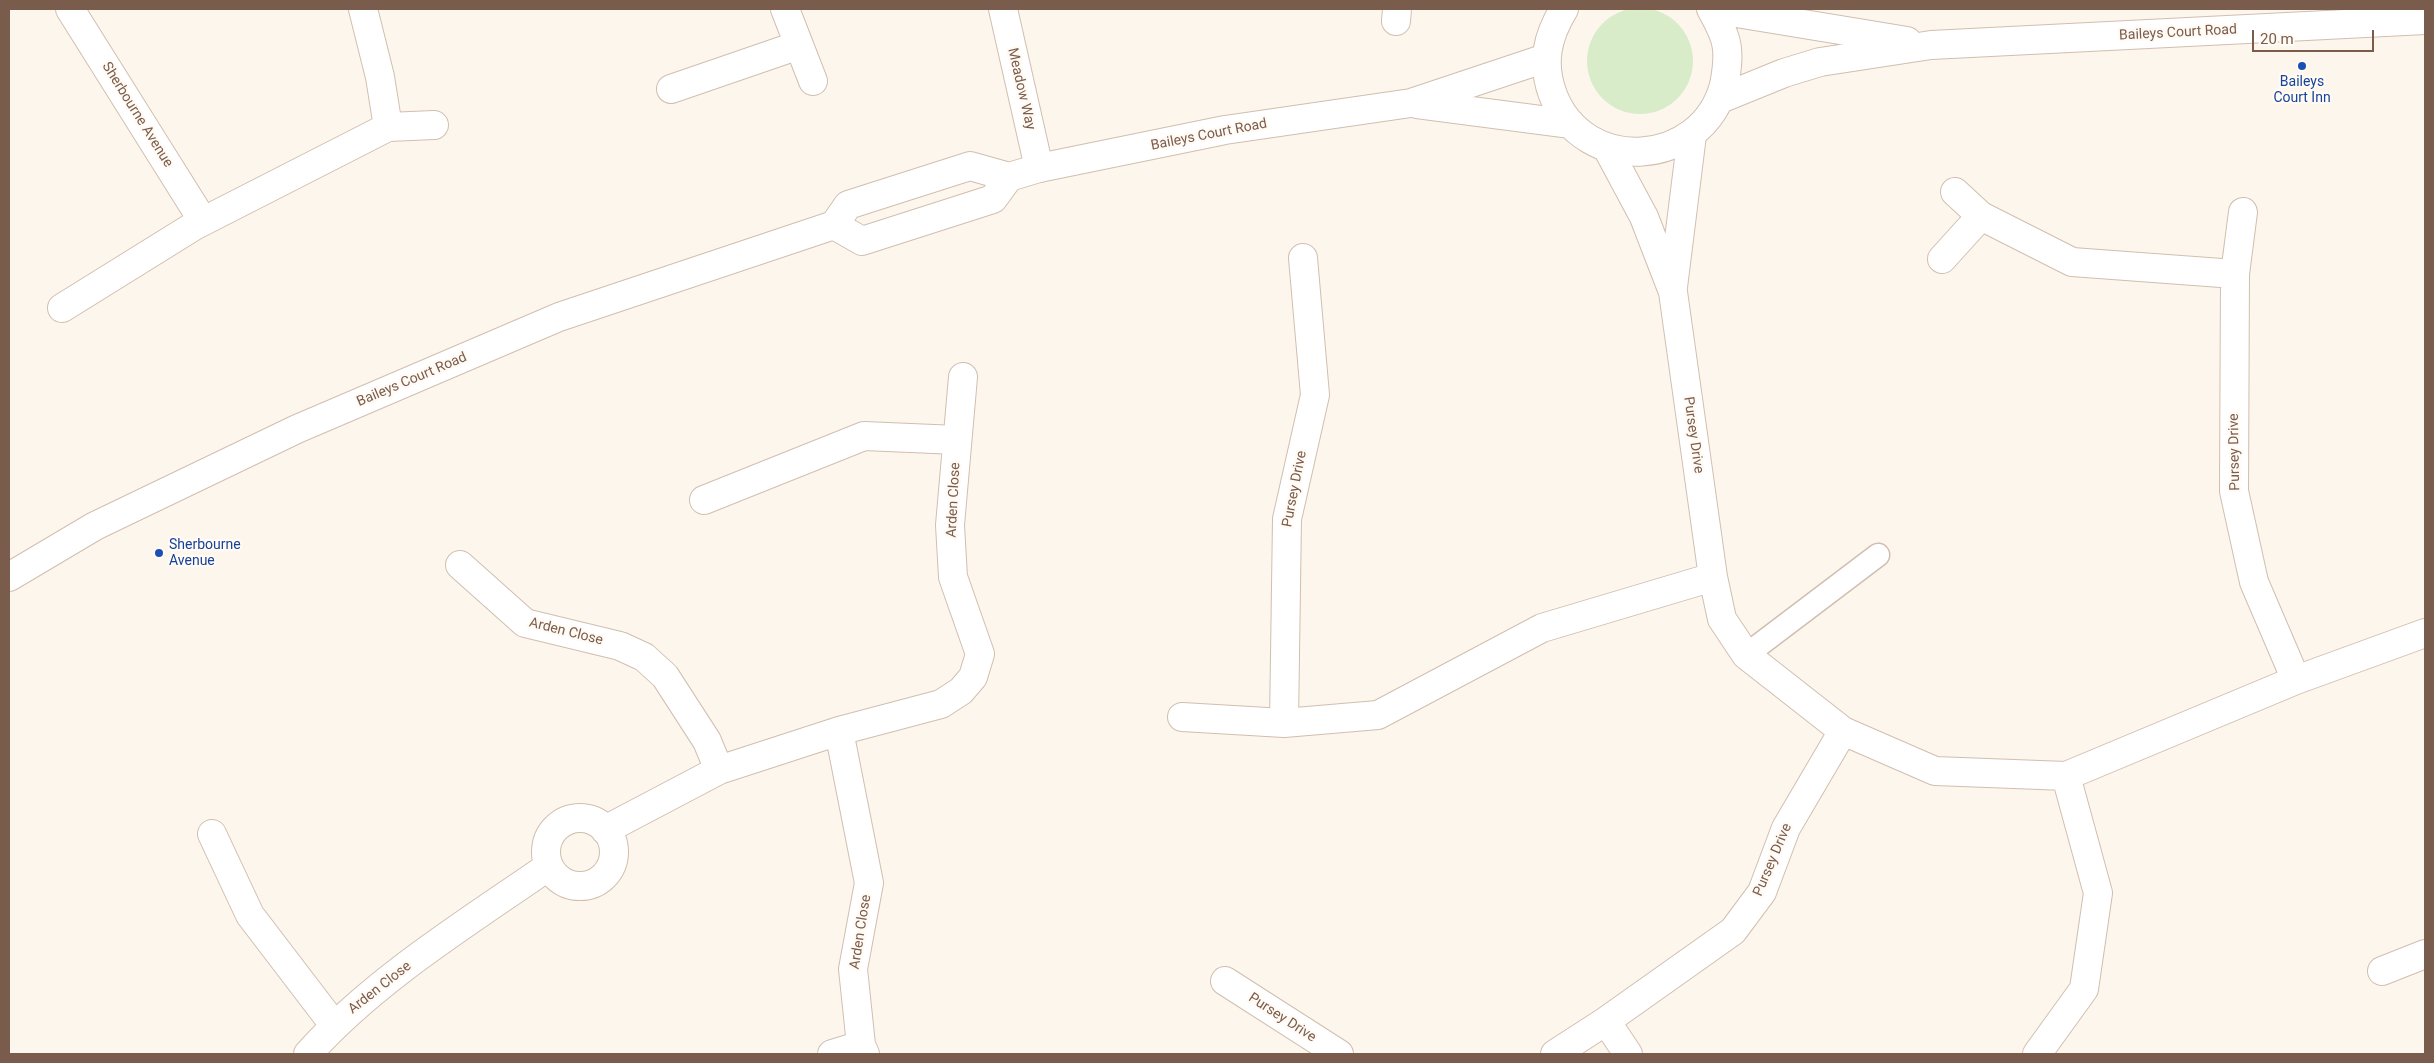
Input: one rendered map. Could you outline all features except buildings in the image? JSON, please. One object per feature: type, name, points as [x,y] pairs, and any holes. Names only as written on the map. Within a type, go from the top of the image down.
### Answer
[{"type":"street","name":"Sherbourne Avenue","points":[[70,9],[203,221]]},
{"type":"street","points":[[363,9],[380,77],[388,127]]},
{"type":"street","points":[[785,9],[813,81]]},
{"type":"street","name":"Meadow Way","points":[[1003,9],[1039,168]]},
{"type":"street","points":[[1564,9],[1552,30],[1546,58],[1548,82],[1557,104],[1571,124],[1587,138],[1607,148],[1636,153],[1665,148],[1692,135],[1708,119],[1720,99],[1728,69],[1725,38],[1711,9]]},
{"type":"street","name":"Baileys Court Road","points":[[1711,9],[1931,45]]},
{"type":"street","name":"Baileys Court Road","points":[[1720,99],[1784,73],[1820,62],[1931,45],[2425,20]]},
{"type":"street","points":[[670,89],[799,45]]},
{"type":"street","name":"Baileys Court Road","points":[[1008,177],[1039,168],[1225,130],[1411,103],[1546,58]]},
{"type":"street","name":"Baileys Court Road","points":[[1411,103],[1571,124]]},
{"type":"street","points":[[62,308],[203,221],[388,127],[434,125]]},
{"type":"street","name":"Pursey Drive","points":[[1673,292],[1692,135]]},
{"type":"street","name":"Pursey Drive","points":[[1607,148],[1644,217],[1673,292],[1713,577],[1722,619],[1746,655],[1843,731],[1936,771],[2066,776],[2296,680],[2425,633]]},
{"type":"street","points":[[970,166],[1008,177],[993,199],[862,240],[834,225],[848,205],[970,166]]},
{"type":"street","points":[[1955,192],[1982,216],[2072,262],[2235,274]]},
{"type":"street","name":"Pursey Drive","points":[[2243,212],[2235,274],[2234,491],[2254,582],[2296,680]]},
{"type":"street","points":[[1942,259],[1982,216]]},
{"type":"street","name":"Baileys Court Road","points":[[9,577],[95,526],[315,421],[559,318],[834,225]]},
{"type":"street","name":"Pursey Drive","points":[[1284,723],[1287,519],[1315,395],[1303,258]]},
{"type":"street","name":"Arden Close","points":[[605,830],[719,770],[840,731],[941,704],[961,691],[972,677],[980,654],[953,577],[950,534],[963,377]]},
{"type":"street","points":[[704,500],[864,436],[957,440]]},
{"type":"street","name":"Arden Close","points":[[460,565],[524,623],[620,646],[644,657],[665,676],[707,741],[719,770]]},
{"type":"street","points":[[1182,717],[1284,723],[1378,715],[1542,628],[1713,577]]},
{"type":"street","name":"Arden Close","points":[[832,1054],[863,1050],[853,969],[869,883],[840,731]]},
{"type":"street","name":"Pursey Drive","points":[[1555,1054],[1606,1021],[1733,931],[1762,892],[1786,828],[1843,731]]},
{"type":"street","points":[[2037,1054],[2084,989],[2098,893],[2066,776]]},
{"type":"street","points":[[582,819],[597,823],[605,830],[612,840],[613,857],[607,873],[599,881],[588,885],[576,886],[565,883],[556,876],[549,866],[547,845],[557,827],[567,821],[582,819]]},
{"type":"street","points":[[212,834],[250,915],[334,1025]]},
{"type":"street","name":"Arden Close","points":[[308,1054],[334,1025],[434,945],[549,866]]},
{"type":"street","points":[[2382,971],[2425,954]]},
{"type":"street","name":"Pursey Drive","points":[[1225,981],[1339,1054]]},
{"type":"street","points":[[1606,1021],[1628,1054]]},
{"type":"lane","points":[[1746,655],[1878,555]]},
{"type":"green space","points":[[1640,8],[1660,12],[1678,23],[1689,41],[1693,61],[1689,81],[1678,99],[1660,110],[1640,114],[1620,110],[1602,99],[1591,81],[1587,61],[1591,41],[1602,23],[1620,12]]},
{"type":"place","name":"Baileys Court Inn","points":[[2302,66]]},
{"type":"place","name":"Sherbourne Avenue","points":[[159,553]]}]
